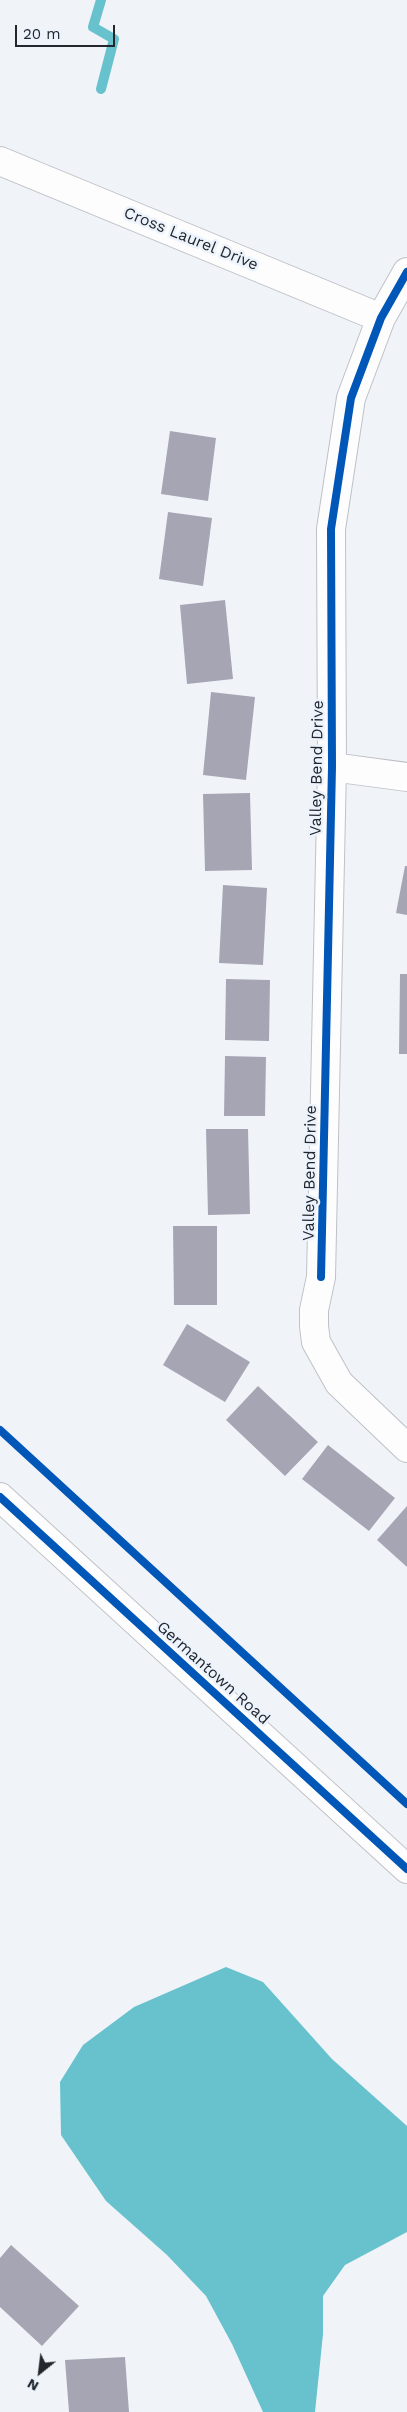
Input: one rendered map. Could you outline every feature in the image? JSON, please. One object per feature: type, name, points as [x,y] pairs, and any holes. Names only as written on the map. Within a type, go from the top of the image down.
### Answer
[{"type":"street","name":"Cross Laurel Drive","points":[[0,161],[381,318]]},
{"type":"street","name":"Valley Bend Drive","points":[[407,272],[381,318],[351,398],[331,529],[332,767],[321,1277],[314,1310],[316,1342],[339,1383],[407,1448]]},
{"type":"street","points":[[332,767],[407,777]]},
{"type":"street","name":"Germantown Road","points":[[0,1497],[407,1869]]},
{"type":"water","points":[[226,1967],[263,1982],[332,2059],[407,2126],[407,2232],[345,2265],[323,2296],[323,2334],[315,2412],[263,2412],[232,2344],[206,2296],[167,2255],[106,2201],[61,2135],[60,2082],[83,2045],[134,2007]]},
{"type":"building","points":[[170,431],[216,438],[208,501],[161,494]]},
{"type":"building","points":[[168,512],[212,518],[203,586],[159,579]]},
{"type":"building","points":[[225,600],[233,679],[187,684],[180,605]]},
{"type":"building","points":[[211,692],[255,697],[246,780],[203,775]]},
{"type":"building","points":[[250,793],[252,870],[205,871],[203,794]]},
{"type":"building","points":[[405,866],[407,866],[407,915],[396,913]]},
{"type":"building","points":[[223,885],[267,888],[263,965],[219,963]]},
{"type":"building","points":[[400,974],[407,974],[407,1054],[399,1054]]},
{"type":"building","points":[[226,979],[270,980],[269,1041],[225,1040]]},
{"type":"building","points":[[225,1056],[266,1057],[265,1116],[224,1116]]},
{"type":"building","points":[[206,1129],[248,1129],[250,1214],[208,1215]]},
{"type":"building","points":[[173,1226],[217,1226],[217,1305],[174,1305]]},
{"type":"building","points":[[187,1324],[250,1362],[225,1402],[163,1365]]},
{"type":"building","points":[[258,1386],[318,1442],[285,1476],[226,1420]]},
{"type":"building","points":[[328,1445],[395,1498],[369,1531],[302,1479]]},
{"type":"building","points":[[407,1506],[407,1567],[377,1540]]},
{"type":"building","points":[[11,2245],[79,2306],[42,2346],[0,2307],[0,2258]]},
{"type":"building","points":[[125,2357],[129,2412],[69,2412],[65,2360]]},
{"type":"waterway","points":[[101,0],[93,27],[114,39],[101,89]]},
{"type":"cycle path","points":[[321,1277],[332,767],[331,529],[351,398],[381,318],[407,272]]},
{"type":"cycle path","points":[[0,1430],[407,1804]]},
{"type":"cycle path","points":[[0,1497],[407,1869]]}]
